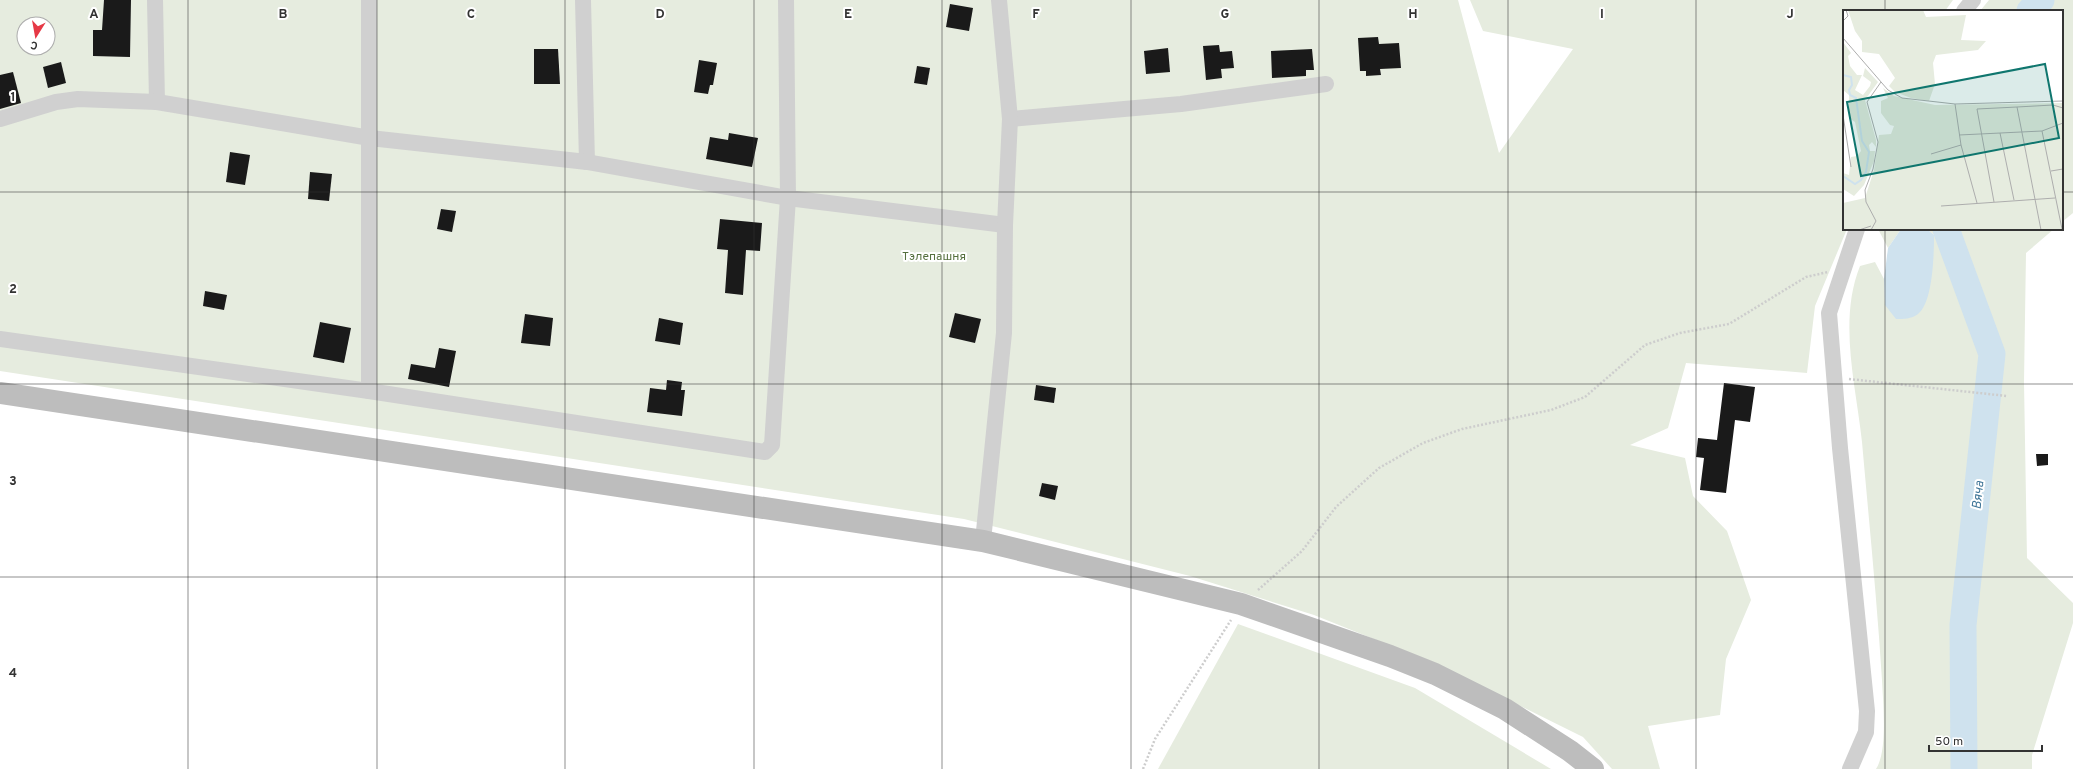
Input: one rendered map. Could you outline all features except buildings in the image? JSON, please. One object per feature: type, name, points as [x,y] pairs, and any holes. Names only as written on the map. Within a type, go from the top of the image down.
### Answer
[{"type":"street","points":[[155,0],[157,102]]},
{"type":"street","points":[[369,0],[369,391]]},
{"type":"street","points":[[583,0],[587,162]]},
{"type":"street","points":[[0,339],[369,391],[765,452],[772,445],[774,432],[788,198],[786,0]]},
{"type":"street","points":[[983,541],[1004,333],[1005,225],[1010,119],[999,0]]},
{"type":"street","points":[[1965,10],[1973,0]]},
{"type":"street","points":[[1010,119],[1181,104],[1326,84]]},
{"type":"street","points":[[0,118],[56,102],[78,99],[157,102],[370,138],[587,162],[788,198],[1005,225]]},
{"type":"street","points":[[1850,769],[1866,732],[1867,711],[1829,313],[1857,230]]},
{"type":"street","points":[[0,393],[983,541],[1241,604],[1390,656],[1435,674],[1505,709],[1570,751],[1593,769]]},
{"type":"path","points":[[1143,769],[1155,740],[1241,604],[1278,574],[1302,551],[1336,507],[1379,468],[1423,443],[1462,429],[1551,410],[1585,398],[1645,345],[1680,333],[1729,324],[1806,277],[1845,267]]},
{"type":"path","points":[[1834,377],[2007,396]]},
{"type":"green space","name":"Тэлепашня","points":[[0,0],[1458,0],[1499,153],[1573,49],[1483,31],[1470,0],[1953,0],[1946,10],[1843,10],[1843,230],[1847,230],[1815,306],[1807,373],[1686,363],[1668,428],[1630,445],[1685,458],[1693,496],[1727,531],[1751,600],[1726,659],[1720,715],[1648,726],[1660,769],[1612,769],[1583,737],[1436,664],[1314,615],[1190,576],[964,519],[0,371]]},
{"type":"green space","points":[[1989,0],[2073,0],[2073,213],[2063,221],[2063,10],[1981,10]]},
{"type":"green space","points":[[1879,230],[1900,230],[1888,248]]},
{"type":"green space","points":[[1928,230],[2053,230],[2026,253],[2024,382],[2027,558],[2073,603],[2073,623],[2032,755],[2032,769],[1876,769],[1880,761],[1882,751],[1884,726],[1883,701],[1862,442],[1850,353],[1850,309],[1860,266],[1875,262],[1884,279],[1885,305],[1934,235]]},
{"type":"green space","points":[[1238,624],[1415,688],[1551,769],[1158,769]]},
{"type":"water","points":[[1900,230],[1928,230],[1934,235],[1934,254],[1930,289],[1923,308],[1913,317],[1896,319],[1885,305],[1884,279],[1888,248]]},
{"type":"waterway","name":"Вяча","points":[[2031,10],[2041,0]]},
{"type":"waterway","name":"Вяча","points":[[1946,230],[1992,354],[1963,625],[1964,769]]}]
